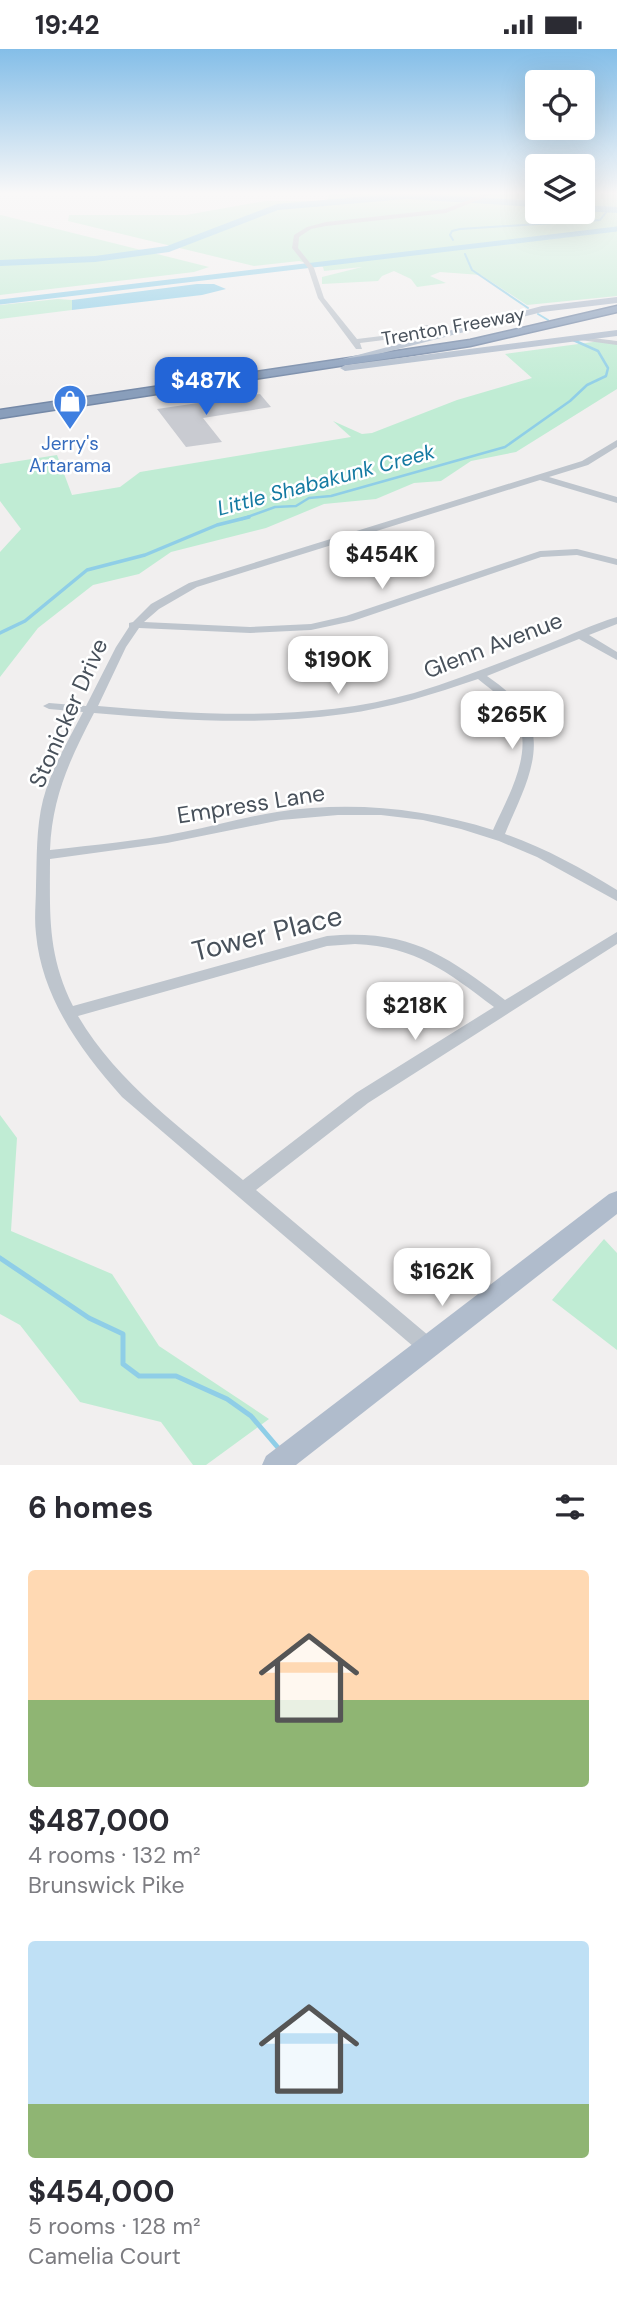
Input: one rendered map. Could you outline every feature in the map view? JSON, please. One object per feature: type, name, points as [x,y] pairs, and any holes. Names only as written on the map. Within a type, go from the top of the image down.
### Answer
[{"type":"highway","name":"Trenton Freeway","points":[[0,416],[339,369],[545,332],[617,311]]},
{"type":"highway","name":"Trenton Freeway","points":[[0,416],[470,342],[617,311]]},
{"type":"main road","points":[[293,370],[388,350],[542,309],[617,300]]},
{"type":"main road","points":[[339,369],[617,334]]},
{"type":"main road","points":[[353,358],[357,345],[388,350]]},
{"type":"main road","points":[[285,1458],[617,1201]]},
{"type":"street","points":[[305,259],[325,305],[357,345],[408,335],[427,327]]},
{"type":"street","points":[[578,339],[617,342],[617,334]]},
{"type":"street","name":"Stonicker Drive","points":[[428,1347],[128,1091],[92,1051],[68,1013],[55,984],[44,939],[43,855],[46,817],[54,788],[133,625],[164,599],[193,585],[593,459],[617,443]]},
{"type":"street","points":[[539,477],[617,500]]},
{"type":"street","points":[[133,625],[250,631],[311,627],[349,619],[540,554],[577,551],[617,562]]},
{"type":"street","name":"Glenn Avenue","points":[[49,706],[208,719],[300,717],[389,703],[478,674],[617,620]]},
{"type":"street","points":[[580,635],[617,657]]},
{"type":"street","points":[[478,674],[511,701],[529,733],[528,755],[498,834]]},
{"type":"street","name":"Empress Lane","points":[[43,855],[122,847],[270,817],[323,811],[412,814],[498,834],[554,857],[617,896]]},
{"type":"street","name":"Tower Place","points":[[68,1013],[327,941],[363,937],[396,941],[432,954],[505,1008]]},
{"type":"street","points":[[243,1190],[362,1098],[617,937]]},
{"type":"green space","points":[[0,259],[177,259],[209,267],[194,272],[0,295]]},
{"type":"green space","points":[[225,259],[617,259],[617,296],[527,305],[481,275],[440,272],[430,276],[446,283],[417,287],[411,279],[394,271],[382,276],[378,281],[322,284],[322,277],[362,267],[324,271],[323,267],[299,261],[254,266]]},
{"type":"green space","points":[[72,300],[72,310],[0,319],[0,305]]},
{"type":"green space","points":[[608,340],[617,342],[617,389],[516,452],[471,461],[441,481],[414,483],[376,499],[324,504],[266,528],[171,552],[139,574],[93,585],[38,628],[0,677],[0,552],[21,529],[0,501],[0,464],[57,455],[72,495],[120,487],[140,472],[351,437],[333,421],[362,434],[372,433],[457,400],[532,378],[505,354]]},
{"type":"green space","points":[[0,1115],[17,1138],[11,1231],[112,1274],[159,1346],[269,1419],[206,1465],[193,1465],[161,1422],[80,1402],[20,1325],[0,1314]]},
{"type":"green space","points":[[604,1239],[617,1253],[617,1350],[552,1300]]},
{"type":"water","points":[[214,284],[226,289],[202,295],[72,310],[72,300]]},
{"type":"building","points":[[260,394],[271,407],[203,418],[222,442],[186,447],[157,409]]},
{"type":"waterway","points":[[0,263],[93,259]]},
{"type":"waterway","points":[[0,302],[363,259]]},
{"type":"waterway","name":"Little Shabakunk Creek","points":[[467,259],[472,270],[528,308]]},
{"type":"waterway","name":"Little Shabakunk Creek","points":[[538,314],[548,320]]},
{"type":"waterway","name":"Little Shabakunk Creek","points":[[244,518],[275,507],[296,506],[309,498],[331,496],[505,447],[570,401],[587,385],[606,376],[608,368],[598,351],[571,339]]},
{"type":"waterway","name":"Little Shabakunk Creek","points":[[244,518],[249,517]]},
{"type":"waterway","name":"Little Shabakunk Creek","points":[[0,633],[25,621],[87,570],[145,555],[217,525],[244,518]]},
{"type":"waterway","name":"Little Shabakunk Creek","points":[[0,1258],[89,1318],[123,1334],[123,1364],[139,1376],[176,1376],[227,1399],[251,1416],[280,1450]]},
{"type":"place","name":"Jerry's Artarama","points":[[70,431]]}]
